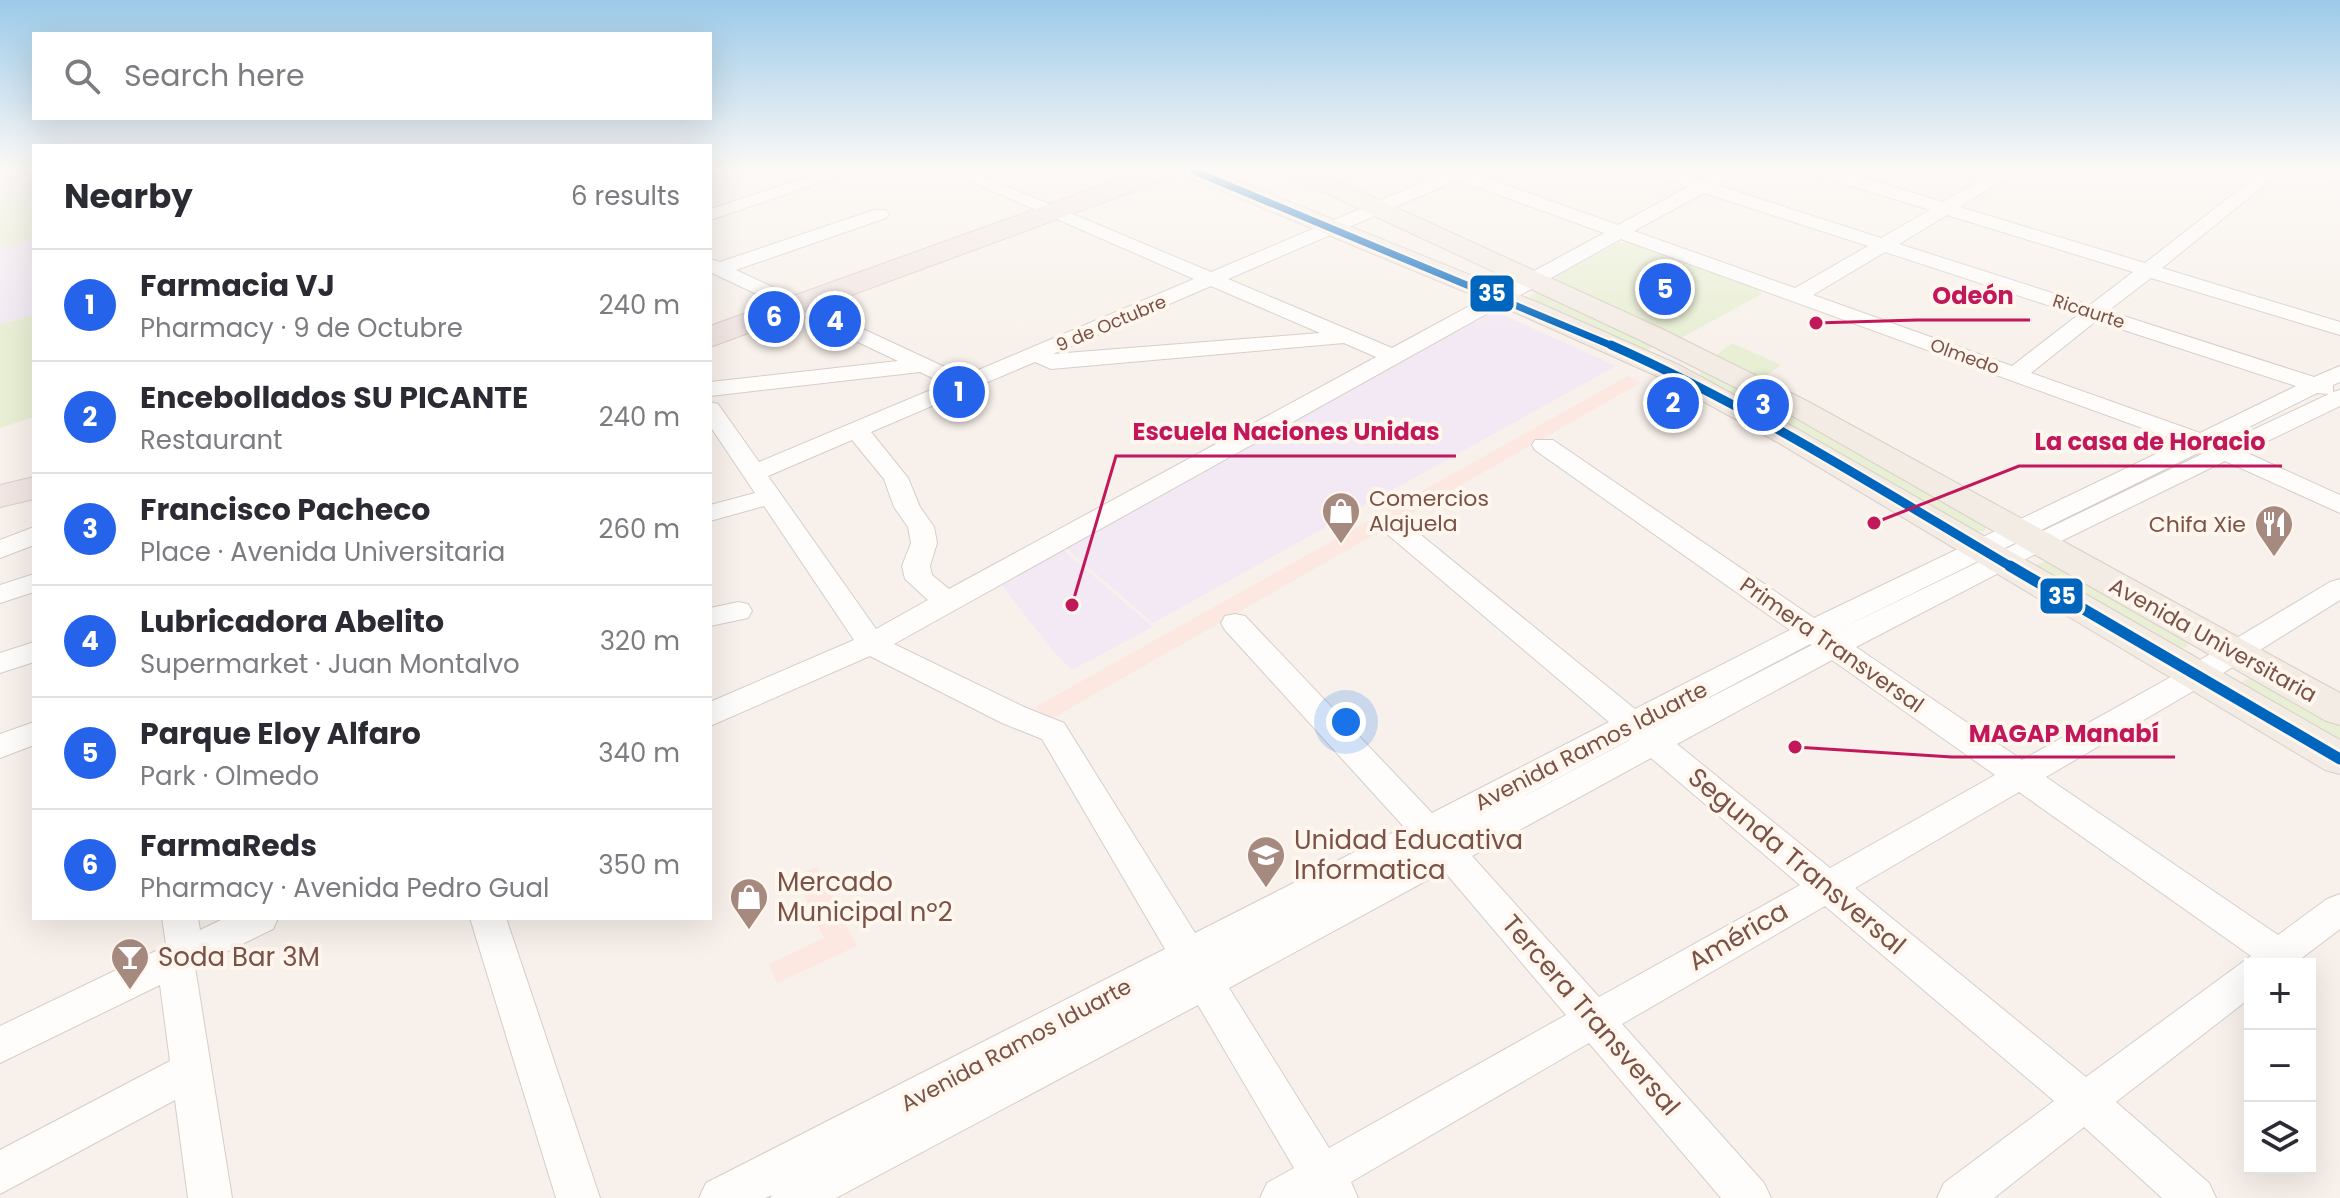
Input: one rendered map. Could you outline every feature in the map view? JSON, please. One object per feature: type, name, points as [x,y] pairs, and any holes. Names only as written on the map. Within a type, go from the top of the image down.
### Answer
[{"type":"highway","points":[[712,336],[1012,227]]},
{"type":"highway","points":[[0,496],[32,491]]},
{"type":"main road","name":"Avenida Universitaria","points":[[1417,227],[1797,407],[2007,545],[2196,676],[2340,759]]},
{"type":"main road","name":"Avenida Universitaria","points":[[1332,228],[1625,350],[2007,545],[2235,653],[2340,711]]},
{"type":"street","points":[[714,267],[840,227]]},
{"type":"street","points":[[1089,227],[1393,356]]},
{"type":"street","name":"Olmedo","points":[[1607,227],[2215,447],[2340,505]]},
{"type":"street","points":[[712,714],[871,644],[1630,227]]},
{"type":"street","name":"Ricaurte","points":[[1828,227],[2334,387]]},
{"type":"street","points":[[1788,292],[1902,227]]},
{"type":"street","points":[[2007,227],[2340,329]]},
{"type":"street","points":[[2016,374],[2203,227]]},
{"type":"street","name":"9 de Octubre","points":[[756,472],[1332,228]]},
{"type":"street","points":[[714,267],[964,384]]},
{"type":"street","points":[[1037,354],[1051,362],[1348,337]]},
{"type":"street","points":[[712,389],[924,365]]},
{"type":"street","name":"Avenida Ramos Iduarte","points":[[721,1198],[1197,968],[1823,639],[2007,545],[2334,387]]},
{"type":"street","points":[[712,412],[871,644],[1013,715],[1053,731],[1328,1186]]},
{"type":"street","points":[[857,430],[896,478],[907,507],[921,527],[924,543],[916,566],[919,579],[947,601]]},
{"type":"street","name":"Primera Transversal","points":[[1544,445],[2020,776],[2256,958]]},
{"type":"street","points":[[0,503],[32,492]]},
{"type":"street","points":[[712,512],[772,496]]},
{"type":"street","name":"Segunda Transversal","points":[[1396,528],[2086,1102],[2194,1198]]},
{"type":"street","points":[[0,550],[32,536]]},
{"type":"street","points":[[0,594],[32,584]]},
{"type":"street","name":"América","points":[[1282,1198],[1328,1186],[1595,1019],[2196,676],[2340,588]]},
{"type":"street","points":[[712,617],[738,611]]},
{"type":"street","name":"Tercera Transversal","points":[[1235,623],[1438,842],[1749,1198]]},
{"type":"street","points":[[0,663],[32,653]]},
{"type":"street","points":[[0,746],[32,734]]},
{"type":"street","points":[[2274,958],[2340,909]]},
{"type":"street","points":[[0,1045],[180,942],[253,920]]},
{"type":"street","points":[[489,920],[578,1198]]},
{"type":"street","points":[[180,942],[192,1070],[210,1198]]},
{"type":"street","name":"Avenida Ramos Iduarte","points":[[792,1198],[1197,968]]},
{"type":"street","points":[[1959,1198],[2244,981]]},
{"type":"street","points":[[0,1173],[192,1070]]},
{"type":"shaded area","points":[[0,227],[32,227],[32,316],[0,324]]},
{"type":"shaded area","points":[[1494,311],[1616,366],[1153,623],[1066,548]]},
{"type":"shaded area","name":"Comercios Alajuela","points":[[1628,376],[1640,383],[1051,719],[1035,707]]},
{"type":"shaded area","points":[[1062,549],[1153,627],[1072,670],[1052,650],[1000,583]]},
{"type":"shaded area","points":[[817,867],[857,946],[777,983],[769,964],[824,938],[795,876]]},
{"type":"green space","points":[[0,227],[32,227],[32,238],[7,248],[0,247]]},
{"type":"green space","points":[[1629,242],[1755,285],[1762,294],[1679,339],[1644,323],[1641,318],[1555,281],[1556,276],[1618,243]]},
{"type":"green space","points":[[1540,292],[1656,346],[1639,349],[1531,301],[1530,295]]},
{"type":"green space","points":[[32,316],[32,418],[0,428],[0,324]]},
{"type":"green space","points":[[1732,343],[1781,365],[1761,379],[1715,356]]},
{"type":"green space","points":[[1713,371],[1988,524],[1984,531],[1972,532],[1698,377],[1701,372]]},
{"type":"green space","points":[[2052,562],[2190,641],[2187,647],[2179,650],[2037,570],[2037,564]]},
{"type":"green space","points":[[2247,679],[2258,679],[2340,721],[2340,749],[2244,691],[2241,683]]},
{"type":"transit line","name":"35","points":[[1330,227],[1530,309],[1669,371],[1788,436],[2340,759]]},
{"type":"place","name":"Parque Eloy Alfaro","points":[[1665,289]]},
{"type":"place","name":"FarmaReds","points":[[774,317]]},
{"type":"place","name":"Lubricadora Abelito","points":[[835,321]]},
{"type":"place","name":"Odeón","points":[[1816,323]]},
{"type":"place","name":"Farmacia VJ","points":[[959,392]]},
{"type":"place","name":"Encebollados SU PICANTE","points":[[1673,403]]},
{"type":"place","name":"Francisco Pacheco","points":[[1763,405]]},
{"type":"place","name":"La casa de Horacio","points":[[1874,523]]},
{"type":"place","name":"Comercios Alajuela","points":[[1341,545]]},
{"type":"place","name":"Chifa Xie","points":[[2274,558]]},
{"type":"place","name":"Escuela Naciones Unidas","points":[[1072,605]]},
{"type":"place","name":"MAGAP Manabí","points":[[1795,747]]},
{"type":"place","name":"Unidad Educativa Informatica","points":[[1266,889]]},
{"type":"place","name":"Mercado Municipal nº2","points":[[749,931]]},
{"type":"place","name":"Soda Bar 3M","points":[[130,991]]}]
